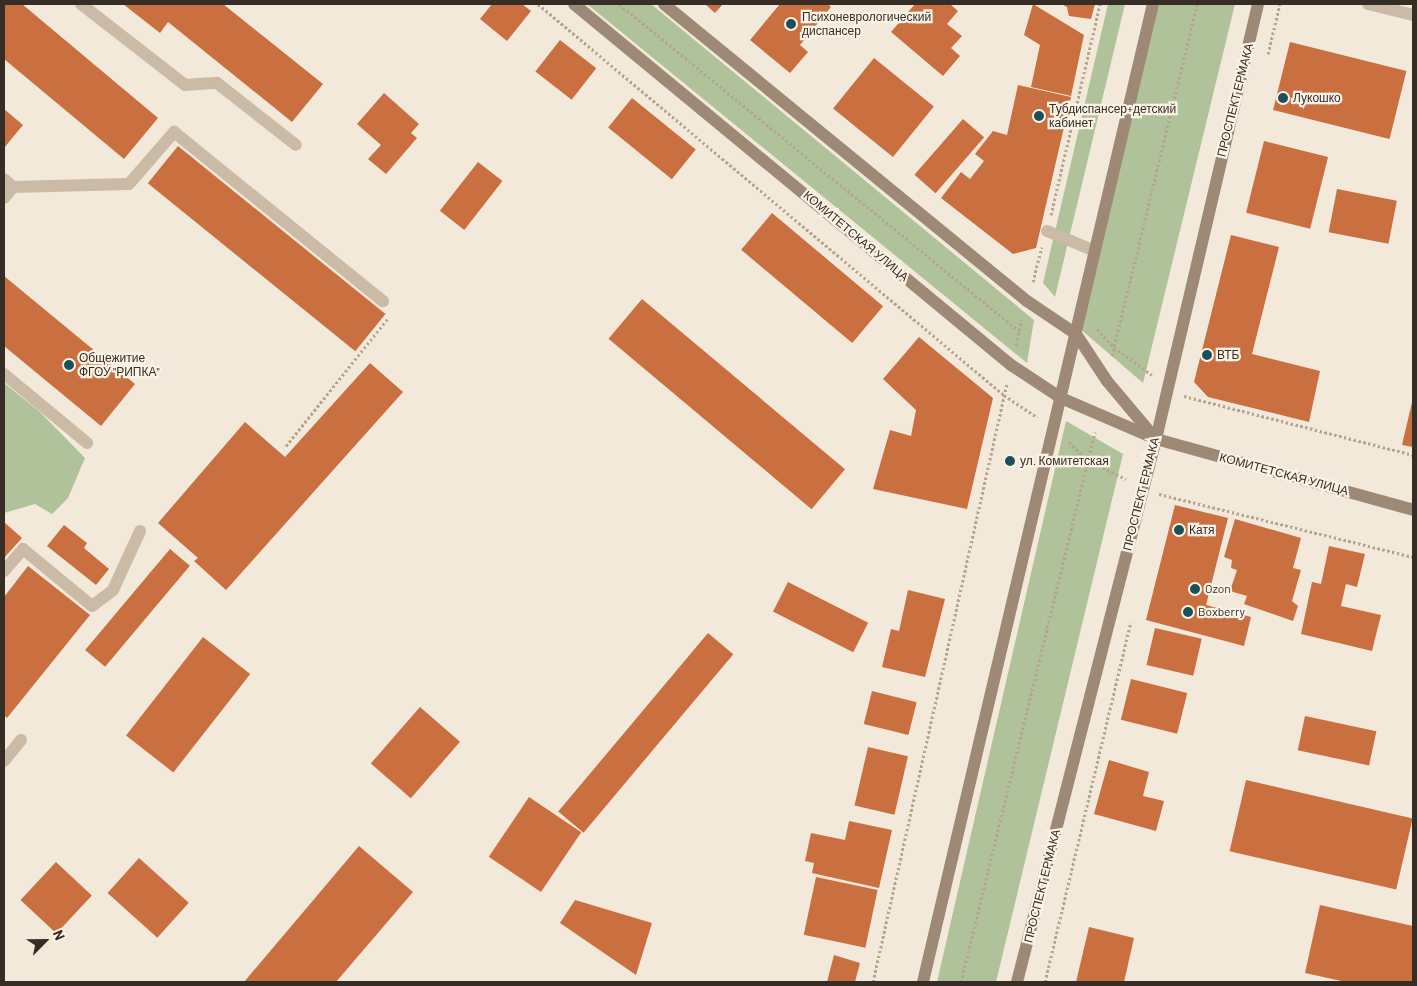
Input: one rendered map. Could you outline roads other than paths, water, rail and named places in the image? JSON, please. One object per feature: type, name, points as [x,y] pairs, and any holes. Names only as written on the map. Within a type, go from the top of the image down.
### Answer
[{"type":"main road","name":"КОМИТЕТСКАЯ УЛИЦА","points":[[574,4],[1012,364],[1060,398],[1156,439],[1413,510]]},
{"type":"main road","points":[[664,4],[1028,301],[1076,334],[1107,382],[1156,439]]},
{"type":"main road","points":[[923,982],[1154,4]]},
{"type":"main road","name":"ПРОСПЕКТ ЕРМАКА","points":[[1018,982],[1156,439],[1258,4]]},
{"type":"lane","points":[[81,4],[185,85],[217,83],[296,146]]},
{"type":"lane","points":[[1368,4],[1413,15]]},
{"type":"lane","points":[[4,198],[8,183],[129,184],[174,132],[383,300]]},
{"type":"lane","points":[[1047,231],[1095,251]]},
{"type":"lane","points":[[4,374],[88,443]]},
{"type":"lane","points":[[4,571],[23,549],[92,606],[113,590],[140,531]]},
{"type":"lane","points":[[4,761],[21,740]]},
{"type":"place","name":"Психоневрологический диспансер","points":[[791,24]]},
{"type":"place","name":"Лукошко","points":[[1283,98]]},
{"type":"place","name":"Тубдиспансер+детский кабинет","points":[[1039,116]]},
{"type":"place","name":"ВТБ","points":[[1207,355]]},
{"type":"place","name":"Общежитие ФГОУ \"РИПКА\"","points":[[69,365]]},
{"type":"place","name":"ул. Комитетская","points":[[1010,461]]},
{"type":"place","name":"Катя","points":[[1179,530]]},
{"type":"place","name":"Ozon","points":[[1195,589]]},
{"type":"place","name":"Boxberry","points":[[1188,612]]}]
